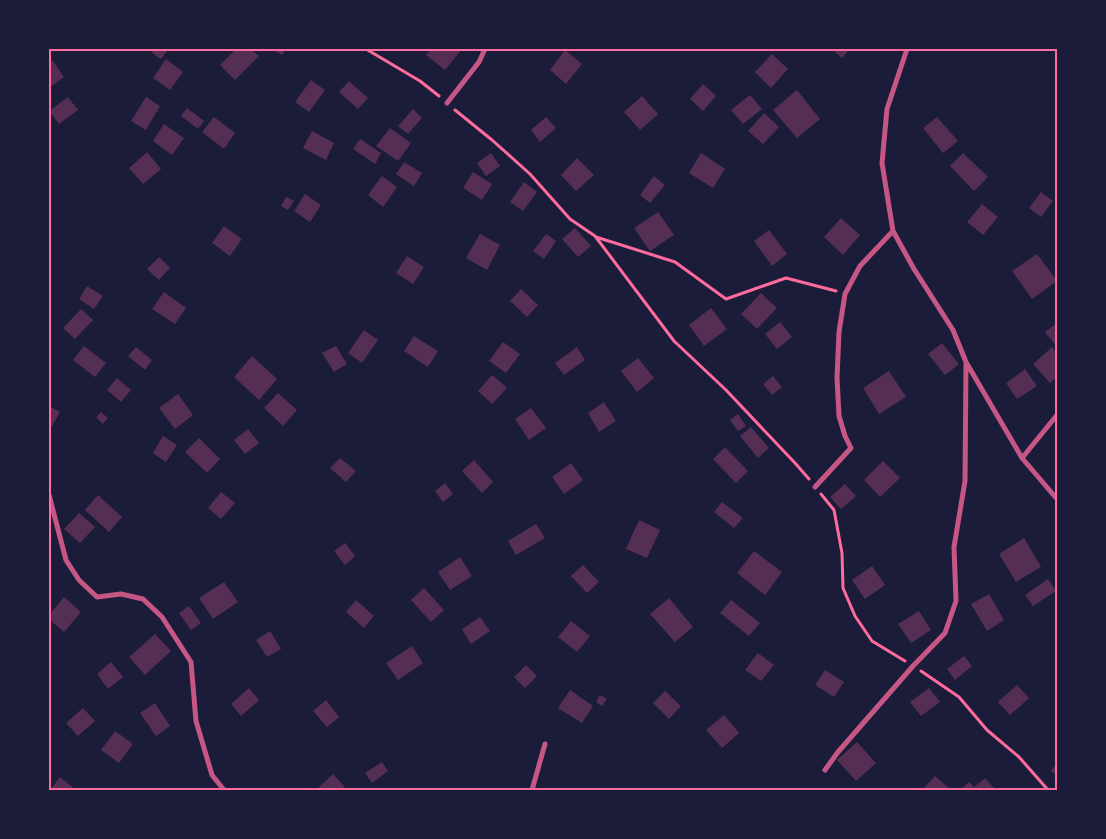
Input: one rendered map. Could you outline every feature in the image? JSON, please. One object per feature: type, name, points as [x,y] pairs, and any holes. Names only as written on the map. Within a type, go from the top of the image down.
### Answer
[{"type":"street","points":[[447,103],[479,62],[485,49]]},
{"type":"street","points":[[907,49],[887,109],[882,163],[893,231],[953,330],[966,362],[1022,458],[1057,499]]},
{"type":"street","points":[[815,487],[851,448],[845,436],[840,416],[837,378],[839,332],[845,294],[860,266],[893,231]]},
{"type":"street","points":[[825,770],[838,752],[913,666],[945,633],[956,601],[954,547],[965,482],[966,362]]},
{"type":"street","points":[[1022,458],[1057,415]]},
{"type":"street","points":[[49,494],[66,560],[79,580],[97,597],[121,594],[143,599],[162,617],[191,662],[196,721],[212,775],[224,790]]},
{"type":"street","points":[[532,790],[545,744]]},
{"type":"path","points":[[366,49],[420,81],[530,174],[570,219],[596,236],[675,262],[726,299],[786,278],[845,294]]},
{"type":"path","points":[[596,236],[674,341],[726,390],[795,462],[834,510],[842,553],[843,588],[854,616],[872,640],[959,697],[987,730],[1019,757],[1048,790]]},
{"type":"building","points":[[154,49],[168,50],[161,59],[152,53]]},
{"type":"building","points":[[236,49],[251,49],[259,56],[235,80],[220,65]]},
{"type":"building","points":[[271,49],[286,49],[282,55]]},
{"type":"building","points":[[431,49],[462,49],[445,70],[426,55]]},
{"type":"building","points":[[832,49],[850,49],[842,58]]},
{"type":"building","points":[[565,50],[582,64],[566,84],[550,70]]},
{"type":"building","points":[[772,54],[788,69],[771,88],[755,72]]},
{"type":"building","points":[[166,59],[183,72],[170,90],[153,78]]},
{"type":"building","points":[[52,60],[64,77],[49,88],[49,62]]},
{"type":"building","points":[[311,80],[325,90],[309,112],[295,102]]},
{"type":"building","points":[[349,81],[368,98],[358,109],[339,92]]},
{"type":"building","points":[[703,84],[716,96],[703,111],[690,99]]},
{"type":"building","points":[[797,90],[820,119],[797,138],[773,110]]},
{"type":"building","points":[[750,95],[762,109],[743,124],[731,110]]},
{"type":"building","points":[[642,96],[658,114],[640,130],[624,112]]},
{"type":"building","points":[[68,97],[78,110],[59,124],[49,111]]},
{"type":"building","points":[[146,97],[160,106],[146,130],[131,121]]},
{"type":"building","points":[[187,108],[204,121],[198,129],[181,116]]},
{"type":"building","points":[[413,109],[422,118],[408,134],[398,126]]},
{"type":"building","points":[[764,113],[779,127],[763,144],[748,131]]},
{"type":"building","points":[[214,117],[235,133],[224,149],[202,132]]},
{"type":"building","points":[[546,117],[556,128],[540,142],[531,130]]},
{"type":"building","points":[[937,117],[958,141],[943,153],[923,128]]},
{"type":"building","points":[[164,124],[184,138],[172,155],[153,141]]},
{"type":"building","points":[[390,128],[411,143],[398,161],[376,146]]},
{"type":"building","points":[[312,131],[334,143],[326,160],[303,148]]},
{"type":"building","points":[[360,139],[381,153],[375,164],[353,149]]},
{"type":"building","points":[[147,152],[161,169],[143,184],[129,168]]},
{"type":"building","points":[[491,153],[500,166],[486,176],[477,163]]},
{"type":"building","points":[[701,153],[725,169],[713,188],[689,173]]},
{"type":"building","points":[[963,153],[988,177],[974,191],[950,166]]},
{"type":"building","points":[[577,158],[594,175],[576,191],[561,175]]},
{"type":"building","points":[[404,162],[422,173],[414,186],[396,174]]},
{"type":"building","points":[[473,172],[492,184],[482,200],[463,188]]},
{"type":"building","points":[[382,176],[397,187],[383,207],[368,195]]},
{"type":"building","points":[[654,176],[665,185],[650,203],[640,195]]},
{"type":"building","points":[[524,182],[537,192],[523,211],[510,202]]},
{"type":"building","points":[[1041,192],[1053,201],[1041,217],[1029,208]]},
{"type":"building","points":[[305,194],[321,205],[310,222],[294,211]]},
{"type":"building","points":[[286,197],[294,201],[288,210],[281,206]]},
{"type":"building","points":[[982,204],[998,217],[983,235],[967,222]]},
{"type":"building","points":[[658,212],[674,235],[650,251],[634,228]]},
{"type":"building","points":[[841,218],[860,235],[843,255],[824,237]]},
{"type":"building","points":[[224,226],[242,239],[230,256],[212,243]]},
{"type":"building","points":[[575,228],[591,246],[578,257],[562,239]]},
{"type":"building","points":[[769,230],[787,254],[772,266],[754,241]]},
{"type":"building","points":[[480,234],[500,245],[487,270],[466,258]]},
{"type":"building","points":[[546,234],[556,241],[544,259],[533,251]]},
{"type":"building","points":[[1037,254],[1057,281],[1032,299],[1012,271]]},
{"type":"building","points":[[407,256],[424,267],[413,284],[396,273]]},
{"type":"building","points":[[159,257],[170,268],[159,280],[147,269]]},
{"type":"building","points":[[87,286],[103,296],[94,309],[79,299]]},
{"type":"building","points":[[521,289],[538,305],[527,317],[510,301]]},
{"type":"building","points":[[164,292],[186,308],[175,324],[152,309]]},
{"type":"building","points":[[761,293],[777,308],[757,329],[741,314]]},
{"type":"building","points":[[711,308],[727,329],[704,346],[689,325]]},
{"type":"building","points":[[81,309],[93,320],[75,339],[63,328]]},
{"type":"building","points":[[780,322],[792,337],[777,349],[765,334]]},
{"type":"building","points":[[1057,323],[1057,347],[1045,332]]},
{"type":"building","points":[[364,330],[378,340],[362,363],[348,353]]},
{"type":"building","points":[[414,336],[438,351],[428,367],[404,351]]},
{"type":"building","points":[[503,342],[520,354],[506,373],[489,361]]},
{"type":"building","points":[[942,343],[959,364],[945,375],[928,354]]},
{"type":"building","points":[[84,346],[106,363],[95,377],[73,360]]},
{"type":"building","points":[[336,346],[347,364],[334,372],[322,353]]},
{"type":"building","points":[[136,347],[152,360],[145,370],[128,356]]},
{"type":"building","points":[[577,347],[585,360],[564,375],[555,363]]},
{"type":"building","points":[[1052,347],[1057,353],[1057,377],[1050,383],[1033,364]]},
{"type":"building","points":[[252,356],[277,379],[259,400],[234,377]]},
{"type":"building","points":[[638,358],[654,378],[637,392],[621,371]]},
{"type":"building","points":[[1025,369],[1037,386],[1017,399],[1006,383]]},
{"type":"building","points":[[889,371],[906,397],[879,414],[863,388]]},
{"type":"building","points":[[492,375],[507,388],[492,404],[478,391]]},
{"type":"building","points":[[773,376],[782,387],[772,395],[763,384]]},
{"type":"building","points":[[117,378],[131,390],[121,402],[107,390]]},
{"type":"building","points":[[278,393],[297,410],[283,426],[264,408]]},
{"type":"building","points":[[178,394],[193,415],[175,429],[159,408]]},
{"type":"building","points":[[604,402],[616,421],[599,432],[588,413]]},
{"type":"building","points":[[49,406],[60,412],[51,428],[49,426]]},
{"type":"building","points":[[531,408],[546,428],[529,440],[515,419]]},
{"type":"building","points":[[101,412],[108,418],[103,424],[96,417]]},
{"type":"building","points":[[738,414],[746,426],[738,431],[730,420]]},
{"type":"building","points":[[751,427],[769,448],[758,458],[740,436]]},
{"type":"building","points":[[248,429],[259,443],[245,454],[234,440]]},
{"type":"building","points":[[163,436],[177,445],[166,462],[153,453]]},
{"type":"building","points":[[199,438],[220,459],[207,473],[185,452]]},
{"type":"building","points":[[725,447],[748,471],[736,483],[713,459]]},
{"type":"building","points":[[340,458],[356,471],[346,482],[330,468]]},
{"type":"building","points":[[474,460],[493,482],[482,493],[462,471]]},
{"type":"building","points":[[883,461],[900,478],[880,497],[864,480]]},
{"type":"building","points":[[571,463],[583,480],[564,494],[552,477]]},
{"type":"building","points":[[445,483],[453,494],[443,502],[435,491]]},
{"type":"building","points":[[845,484],[856,496],[841,509],[830,497]]},
{"type":"building","points":[[221,492],[235,503],[221,519],[208,508]]},
{"type":"building","points":[[98,495],[122,517],[109,532],[85,510]]},
{"type":"building","points":[[722,502],[743,518],[734,528],[714,512]]},
{"type":"building","points":[[79,513],[95,527],[80,543],[64,529]]},
{"type":"building","points":[[639,520],[660,530],[647,558],[626,549]]},
{"type":"building","points":[[536,524],[545,538],[516,555],[508,541]]},
{"type":"building","points":[[1024,538],[1041,567],[1016,582],[999,554]]},
{"type":"building","points":[[345,543],[355,556],[345,565],[334,551]]},
{"type":"building","points":[[754,551],[782,572],[765,595],[737,573]]},
{"type":"building","points":[[460,557],[472,576],[450,590],[438,572]]},
{"type":"building","points":[[583,565],[599,582],[587,593],[571,576]]},
{"type":"building","points":[[872,566],[885,585],[865,599],[852,580]]},
{"type":"building","points":[[1048,579],[1056,591],[1033,606],[1025,595]]},
{"type":"building","points":[[224,582],[238,602],[213,619],[199,598]]},
{"type":"building","points":[[424,588],[444,610],[431,622],[411,600]]},
{"type":"building","points":[[989,594],[1004,620],[987,631],[971,604]]},
{"type":"building","points":[[64,597],[81,612],[64,632],[49,619],[49,615]]},
{"type":"building","points":[[669,598],[693,627],[675,642],[650,614]]},
{"type":"building","points":[[356,600],[374,616],[364,628],[346,612]]},
{"type":"building","points":[[731,600],[760,623],[749,636],[720,613]]},
{"type":"building","points":[[189,606],[201,623],[191,630],[179,613]]},
{"type":"building","points":[[919,611],[931,630],[911,643],[898,624]]},
{"type":"building","points":[[480,617],[490,631],[471,644],[462,629]]},
{"type":"building","points":[[571,621],[590,636],[577,652],[558,637]]},
{"type":"building","points":[[270,631],[281,649],[267,657],[256,640]]},
{"type":"building","points":[[155,634],[171,651],[145,675],[129,657]]},
{"type":"building","points":[[412,646],[423,663],[398,680],[386,663]]},
{"type":"building","points":[[758,653],[774,665],[761,681],[745,670]]},
{"type":"building","points":[[964,656],[972,666],[955,680],[947,669]]},
{"type":"building","points":[[111,662],[123,677],[108,689],[97,674]]},
{"type":"building","points":[[526,665],[537,676],[525,688],[514,677]]},
{"type":"building","points":[[825,670],[844,682],[834,697],[815,685]]},
{"type":"building","points":[[1017,685],[1029,698],[1010,715],[998,702]]},
{"type":"building","points":[[249,688],[259,700],[241,716],[231,704]]},
{"type":"building","points":[[929,688],[940,702],[921,716],[910,702]]},
{"type":"building","points":[[570,690],[593,706],[582,723],[558,708]]},
{"type":"building","points":[[665,691],[681,706],[669,719],[653,703]]},
{"type":"building","points":[[600,695],[607,699],[602,706],[596,702]]},
{"type":"building","points":[[326,700],[339,717],[327,727],[313,711]]},
{"type":"building","points":[[155,703],[170,726],[156,736],[140,713]]},
{"type":"building","points":[[83,708],[95,721],[78,736],[66,723]]},
{"type":"building","points":[[724,715],[739,733],[722,748],[706,730]]},
{"type":"building","points":[[115,731],[133,744],[119,763],[101,750]]},
{"type":"building","points":[[857,742],[876,763],[856,781],[837,760]]},
{"type":"building","points":[[382,762],[388,771],[372,783],[365,773]]},
{"type":"building","points":[[1057,763],[1057,776],[1051,771]]},
{"type":"building","points":[[333,774],[345,787],[341,790],[316,790]]},
{"type":"building","points":[[935,776],[951,790],[922,790]]},
{"type":"building","points":[[60,777],[76,790],[50,790]]},
{"type":"building","points":[[985,778],[996,790],[960,790],[969,782],[974,787]]}]
